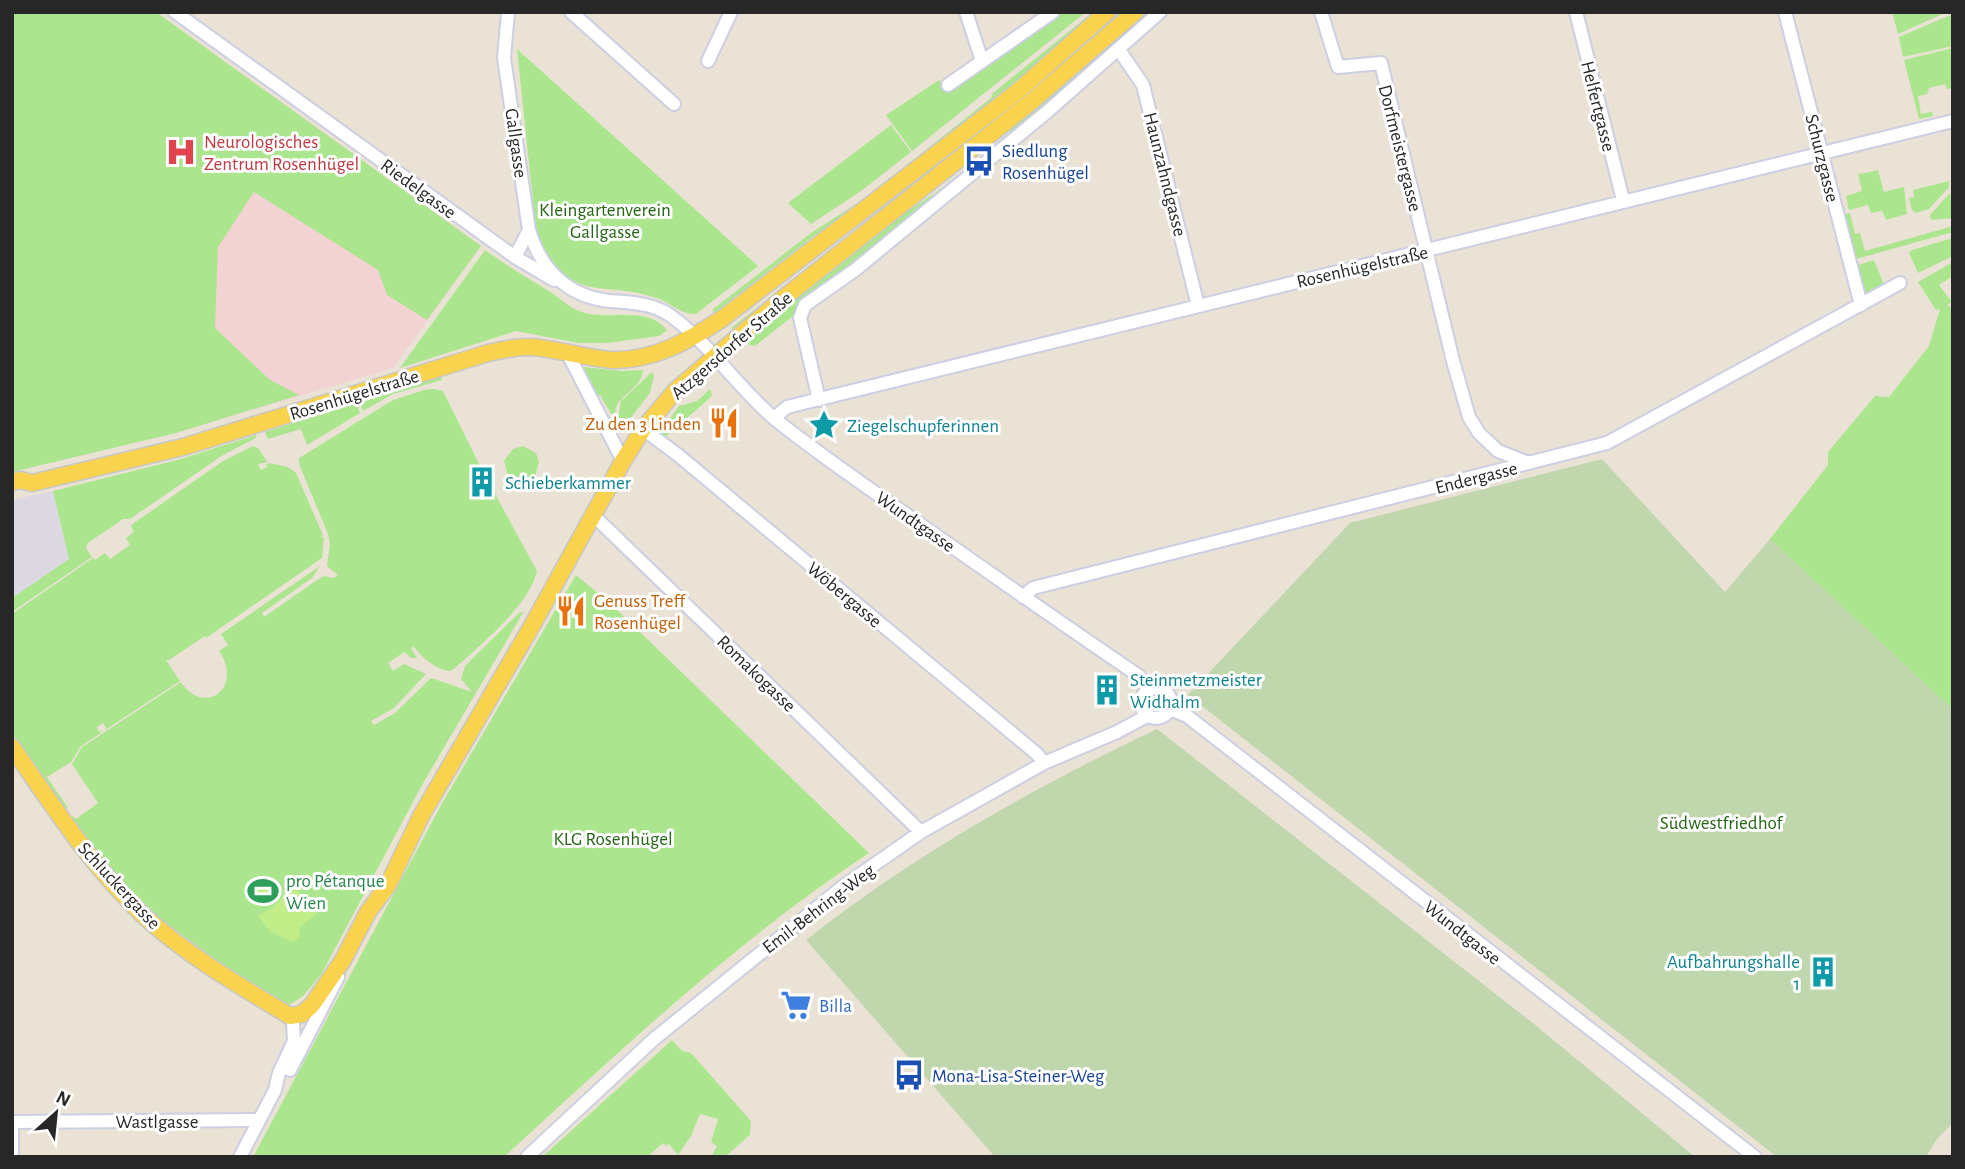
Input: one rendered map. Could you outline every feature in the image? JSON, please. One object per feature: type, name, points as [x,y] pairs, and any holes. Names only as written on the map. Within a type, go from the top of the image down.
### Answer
[{"type":"main road","name":"Atzgersdorfer Straße","points":[[696,336],[734,310],[1017,92],[1107,12]]},
{"type":"main road","name":"Atzgersdorfer Straße","points":[[290,1016],[302,1014],[312,1005],[342,960],[368,912],[387,885],[421,816],[643,429],[676,390],[715,355],[1031,102],[1135,12]]},
{"type":"main road","name":"Rosenhügelstraße","points":[[12,482],[20,480],[32,483],[183,447],[488,353],[531,346],[614,360],[654,354],[696,336]]},
{"type":"main road","points":[[12,490],[32,483]]},
{"type":"main road","name":"Schluckergasse","points":[[12,747],[91,859],[144,915],[230,980],[290,1016]]},
{"type":"street","name":"Riedelgasse","points":[[175,12],[515,257],[563,285]]},
{"type":"street","name":"Gallgasse","points":[[508,12],[504,58],[529,230],[541,259],[563,285],[591,298],[654,306],[676,319],[696,336]]},
{"type":"street","points":[[570,12],[674,103]]},
{"type":"street","points":[[708,61],[731,12]]},
{"type":"street","points":[[966,12],[982,61]]},
{"type":"street","points":[[948,85],[1053,12]]},
{"type":"street","points":[[820,400],[801,328],[802,312],[806,305],[855,270],[1119,50],[1160,12]]},
{"type":"street","name":"Dorfmeistergasse","points":[[1321,12],[1338,67],[1381,63],[1469,417],[1479,433],[1498,451],[1529,463]]},
{"type":"street","name":"Helfertgasse","points":[[1576,12],[1623,200]]},
{"type":"street","name":"Schurzgasse","points":[[1784,12],[1861,305]]},
{"type":"street","name":"Haunzahndgasse","points":[[1119,50],[1143,85],[1198,306]]},
{"type":"street","name":"Rosenhügelstraße","points":[[774,418],[787,407],[1953,121]]},
{"type":"street","points":[[515,257],[529,230]]},
{"type":"street","name":"Endergasse","points":[[1023,597],[1033,588],[1607,443],[1900,283]]},
{"type":"street","name":"Wundtgasse","points":[[696,336],[774,418],[1023,597],[1139,676],[1148,689]]},
{"type":"street","points":[[568,354],[623,461]]},
{"type":"street","name":"Wöbergasse","points":[[643,429],[678,455],[1037,754],[1044,763]]},
{"type":"street","name":"Romakogasse","points":[[593,515],[921,832]]},
{"type":"street","points":[[1159,688],[1168,693],[1170,709],[1163,716],[1152,718],[1141,708],[1140,702],[1148,689],[1159,688]]},
{"type":"street","name":"Wundtgasse","points":[[1170,709],[1187,716],[1755,1157]]},
{"type":"street","name":"Emil-Behring-Weg","points":[[527,1157],[679,1017],[835,893],[921,832],[1044,763],[1117,733],[1147,716]]},
{"type":"street","name":"Atzgersdorfer Straße","points":[[240,1157],[275,1090],[308,1038],[340,974],[342,960]]},
{"type":"street","name":"Atzgersdorfer Straße","points":[[275,1090],[279,1073],[294,1041],[290,1016]]},
{"type":"street","name":"Wastlgasse","points":[[12,1122],[259,1120]]},
{"type":"street","points":[[12,1122],[12,1153]]},
{"type":"shaded area","name":"Neurologisches Zentrum Rosenhügel","points":[[12,12],[156,12],[481,246],[393,368],[176,433],[12,472]]},
{"type":"shaded area","points":[[53,491],[69,559],[12,598],[12,500]]},
{"type":"green space","name":"Neurologisches Zentrum Rosenhügel","points":[[12,12],[156,12],[481,246],[427,320],[387,295],[378,270],[254,192],[218,247],[215,328],[270,380],[299,395],[176,433],[12,472]]},
{"type":"green space","points":[[1056,12],[1086,12],[912,151],[886,115],[939,80],[946,88]]},
{"type":"green space","points":[[1093,12],[1099,12],[997,99],[867,203],[815,235],[714,313],[712,310],[811,233],[864,199]]},
{"type":"green space","points":[[1117,12],[1126,12],[932,174],[733,330],[731,328],[828,253],[1060,63]]},
{"type":"green space","points":[[1146,12],[1152,12],[1071,85],[1003,141],[1014,125]]},
{"type":"green space","points":[[1892,12],[1947,12],[1898,34]]},
{"type":"green space","points":[[1953,14],[1953,46],[1903,57],[1899,37]]},
{"type":"green space","points":[[1953,48],[1953,88],[1947,89],[1945,84],[1929,88],[1927,94],[1918,96],[1921,114],[1932,112],[1933,116],[1919,119],[1904,60]]},
{"type":"green space","name":"Kleingartenverein Gallgasse","points":[[517,49],[758,266],[696,314],[681,311],[657,298],[590,287],[564,274],[537,240]]},
{"type":"green space","points":[[891,125],[911,152],[861,191],[811,224],[788,203]]},
{"type":"green space","points":[[1878,170],[1884,192],[1904,187],[1907,214],[1886,220],[1882,211],[1871,213],[1868,205],[1849,210],[1846,196],[1862,191],[1858,173]]},
{"type":"green space","points":[[1949,181],[1949,187],[1929,209],[1916,213],[1912,210],[1909,198],[1914,197],[1913,190]]},
{"type":"green space","points":[[948,184],[917,212],[805,299],[793,316],[755,346],[741,338],[895,220]]},
{"type":"green space","points":[[1950,193],[1953,218],[1931,220],[1930,215]]},
{"type":"green space","points":[[1850,213],[1855,234],[1860,233],[1865,251],[1953,226],[1953,232],[1856,259],[1845,214]]},
{"type":"green space","points":[[1953,238],[1953,256],[1918,273],[1909,253],[1912,250]]},
{"type":"green space","points":[[485,250],[579,311],[595,315],[650,318],[667,330],[659,336],[607,343],[578,343],[516,331],[400,368]]},
{"type":"green space","points":[[1874,260],[1884,285],[1864,297],[1855,266]]},
{"type":"green space","points":[[1953,262],[1953,276],[1939,285],[1952,302],[1947,305],[1953,308],[1953,710],[1770,539],[1828,465],[1828,452],[1875,396],[1889,397],[1929,346],[1940,309],[1936,310],[1918,282]]},
{"type":"green space","points":[[583,367],[643,370],[641,379],[619,402],[616,409],[620,429],[600,395],[597,396]]},
{"type":"green space","points":[[652,372],[654,376],[650,393],[622,429],[618,419],[621,401]]},
{"type":"green space","points":[[441,377],[442,380],[393,394],[363,411],[361,406],[358,407],[360,413],[307,445],[301,429],[268,439],[265,432]]},
{"type":"green space","points":[[434,389],[443,391],[482,470],[469,477],[481,500],[495,494],[537,571],[524,598],[514,611],[454,669],[443,670],[433,665],[413,646],[411,648],[417,658],[411,658],[404,652],[388,663],[393,671],[404,664],[426,674],[394,708],[371,721],[374,725],[395,713],[431,678],[472,692],[461,679],[465,666],[524,611],[422,785],[321,975],[303,996],[283,1009],[162,920],[118,877],[71,818],[73,816],[76,819],[98,803],[72,764],[82,747],[181,682],[201,697],[218,693],[227,676],[226,664],[219,651],[228,645],[221,634],[320,566],[312,578],[262,613],[264,617],[320,578],[333,578],[338,575],[327,566],[330,544],[328,534],[299,464],[299,458],[393,400]]},
{"type":"green space","points":[[710,389],[712,396],[663,439],[659,434],[679,406],[697,401]]},
{"type":"green space","points":[[256,435],[256,438],[223,455],[130,519],[123,519],[88,543],[86,548],[92,557],[12,612],[12,598],[69,559],[53,491],[181,459]]},
{"type":"green space","points":[[253,446],[259,449],[267,462],[258,464],[261,470],[269,463],[288,467],[296,473],[324,538],[322,558],[206,638],[205,636],[166,660],[180,681],[105,730],[103,723],[97,727],[99,732],[104,731],[81,746],[71,762],[47,777],[68,808],[65,809],[12,733],[12,614],[93,558],[95,560],[105,553],[110,559],[130,545],[126,538],[134,532],[131,526],[134,523],[223,461]]},
{"type":"green space","points":[[523,446],[536,453],[539,462],[535,476],[521,482],[508,475],[504,461],[513,449]]},
{"type":"green space","name":"Südwestfriedhof","points":[[1602,459],[1725,592],[1770,539],[1953,710],[1953,1123],[1937,1139],[1926,1157],[1777,1157],[1188,695],[1350,523]]},
{"type":"green space","name":"KLG Rosenhügel","points":[[576,575],[611,604],[869,853],[726,959],[504,1157],[253,1157],[440,807]]},
{"type":"green space","points":[[1157,729],[1534,1024],[1695,1157],[995,1157],[806,940],[932,851],[1020,799]]},
{"type":"green space","name":"pro Pétanque Wien","points":[[265,875],[279,894],[261,907],[247,888]]},
{"type":"green space","points":[[293,887],[318,912],[299,928],[300,937],[293,942],[270,931],[258,916],[273,907]]},
{"type":"green space","points":[[672,1040],[682,1051],[691,1053],[751,1121],[750,1135],[725,1157],[711,1157],[717,1146],[711,1142],[718,1119],[700,1114],[691,1136],[678,1155],[669,1144],[666,1146],[663,1143],[647,1157],[542,1157]]},
{"type":"place","name":"Neurologisches Zentrum Rosenhügel","points":[[181,152]]},
{"type":"place","name":"Siedlung Rosenhügel","points":[[979,161]]},
{"type":"place","name":"Zu den 3 Linden","points":[[724,423]]},
{"type":"place","name":"Ziegelschupferinnen","points":[[824,425]]},
{"type":"place","name":"Schieberkammer","points":[[482,482]]},
{"type":"place","name":"Genuss Treff Rosenhügel","points":[[571,611]]},
{"type":"place","name":"Steinmetzmeister Widhalm","points":[[1107,690]]},
{"type":"place","name":"pro Pétanque Wien","points":[[263,891]]},
{"type":"place","name":"Aufbahrungshalle 1","points":[[1823,972]]},
{"type":"place","name":"Billa","points":[[796,1005]]},
{"type":"place","name":"Mona-Lisa-Steiner-Weg","points":[[909,1075]]}]
